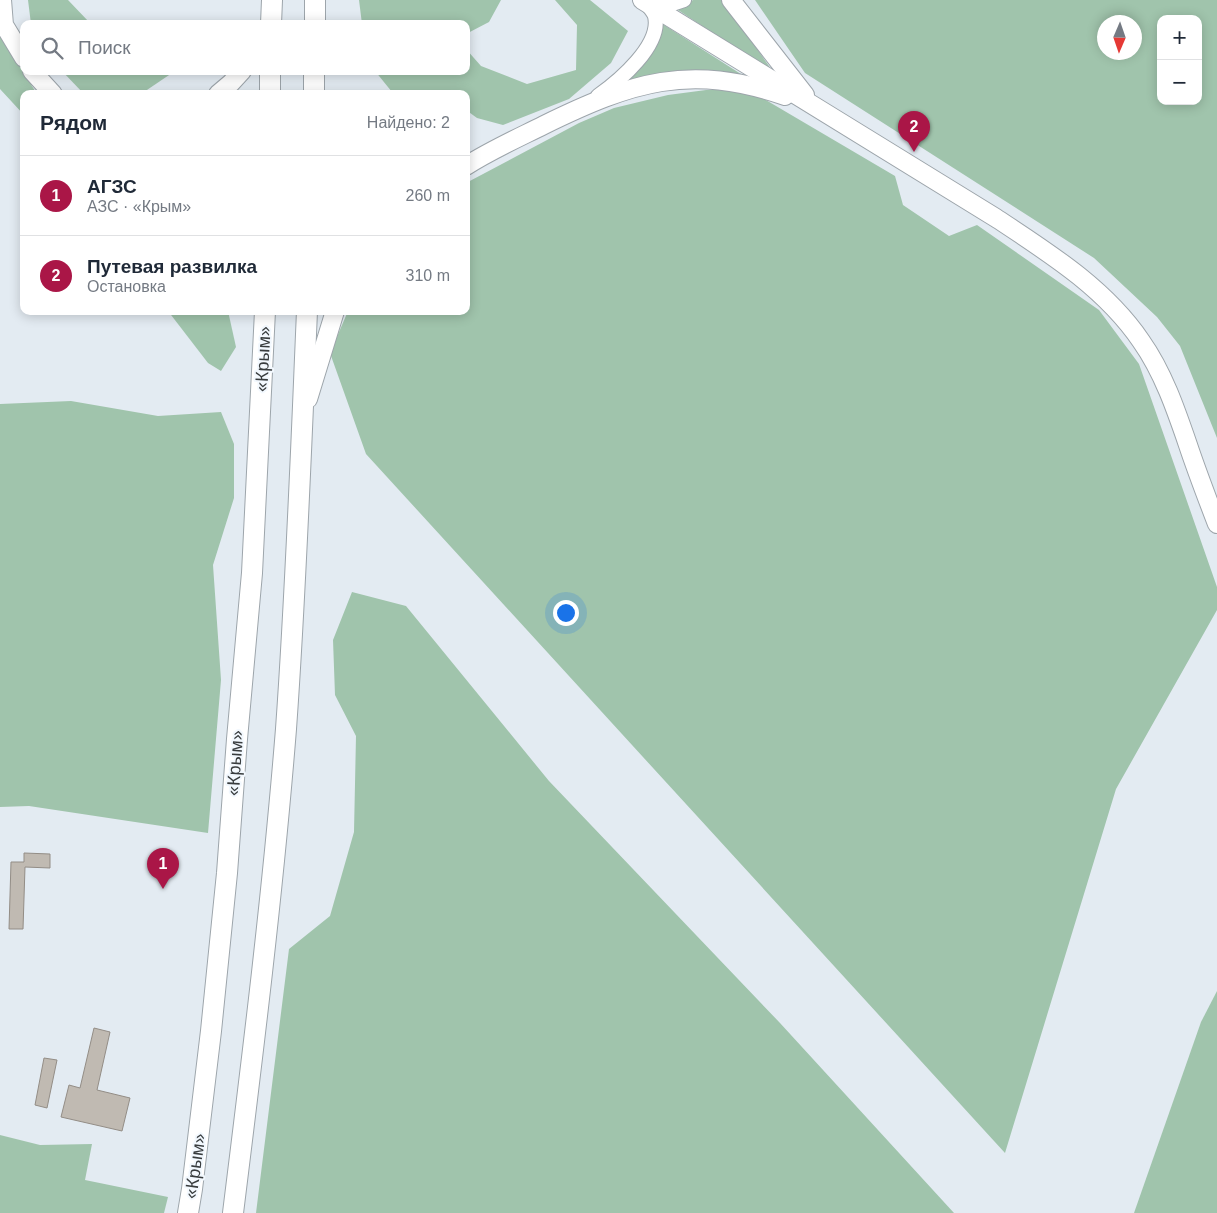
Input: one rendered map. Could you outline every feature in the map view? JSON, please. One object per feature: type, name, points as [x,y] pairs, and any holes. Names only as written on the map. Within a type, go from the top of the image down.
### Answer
[{"type":"highway","points":[[271,20],[272,0]]},
{"type":"highway","points":[[315,0],[315,20]]},
{"type":"highway","points":[[270,75],[270,90]]},
{"type":"highway","points":[[314,75],[314,90]]},
{"type":"highway","name":"«Крым»","points":[[188,1213],[211,1031],[226,883],[252,573],[265,315]]},
{"type":"highway","points":[[233,1213],[264,963],[286,730],[295,585],[307,315]]},
{"type":"main road","points":[[2,0],[2,22],[20,51]]},
{"type":"main road","points":[[264,20],[267,0]]},
{"type":"main road","points":[[731,0],[815,107]]},
{"type":"main road","points":[[644,1],[996,218],[1076,274],[1114,308],[1142,342],[1162,380],[1177,415],[1217,524]]},
{"type":"main road","points":[[36,75],[49,90]]},
{"type":"main road","points":[[223,90],[239,75]]},
{"type":"main road","points":[[470,164],[588,104],[648,84],[676,79],[725,80],[755,87],[815,107]]},
{"type":"main road","points":[[302,418],[334,315]]},
{"type":"main road","points":[[182,1213],[192,1189]]},
{"type":"street","points":[[644,1],[669,5],[684,0]]},
{"type":"street","points":[[588,104],[623,77],[647,48],[652,36],[655,19],[654,13],[644,1]]},
{"type":"green space","points":[[28,0],[68,0],[87,20],[30,20]]},
{"type":"green space","points":[[359,0],[501,0],[489,22],[470,32],[470,20],[362,20]]},
{"type":"green space","points":[[555,0],[590,0],[628,31],[611,63],[569,99],[503,125],[477,118],[470,113],[470,90],[390,90],[378,75],[470,75],[470,54],[481,66],[527,84],[576,70],[577,25]]},
{"type":"green space","points":[[693,0],[723,0],[771,69],[757,62],[678,10]]},
{"type":"green space","points":[[755,0],[1217,0],[1217,438],[1180,346],[1157,317],[1094,258],[805,73]]},
{"type":"green space","points":[[661,23],[744,76],[713,71],[698,71],[683,72],[623,84]]},
{"type":"green space","points":[[0,35],[20,67],[20,75],[25,75],[34,90],[20,90],[20,111],[0,89]]},
{"type":"green space","points":[[66,75],[169,75],[147,90],[80,90]]},
{"type":"green space","points":[[706,90],[725,90],[759,96],[895,176],[903,205],[949,236],[977,225],[1099,310],[1139,364],[1217,587],[1217,610],[1116,789],[1005,1153],[366,454],[330,353],[346,315],[470,315],[470,181],[579,123],[614,108],[668,95]]},
{"type":"green space","points":[[171,315],[229,315],[236,347],[221,371],[208,363]]},
{"type":"green space","points":[[71,401],[158,416],[221,412],[234,444],[234,498],[213,565],[221,680],[208,833],[29,806],[0,807],[0,404]]},
{"type":"green space","points":[[352,592],[406,606],[549,781],[780,1023],[954,1213],[256,1213],[289,949],[330,916],[354,832],[356,736],[335,695],[333,640]]},
{"type":"green space","points":[[1217,991],[1217,1213],[1134,1213],[1201,1022]]},
{"type":"green space","points":[[0,1135],[40,1145],[92,1144],[85,1180],[168,1197],[164,1213],[0,1213]]},
{"type":"building","points":[[24,853],[50,854],[50,868],[25,867],[23,929],[9,929],[11,862],[24,862]]},
{"type":"building","points":[[94,1028],[110,1032],[97,1090],[130,1098],[122,1131],[61,1117],[69,1085],[80,1088]]},
{"type":"building","points":[[44,1058],[57,1060],[47,1108],[35,1105]]},
{"type":"place","name":"Путевая развилка","points":[[914,152]]},
{"type":"place","name":"АГЗС","points":[[163,889]]}]
